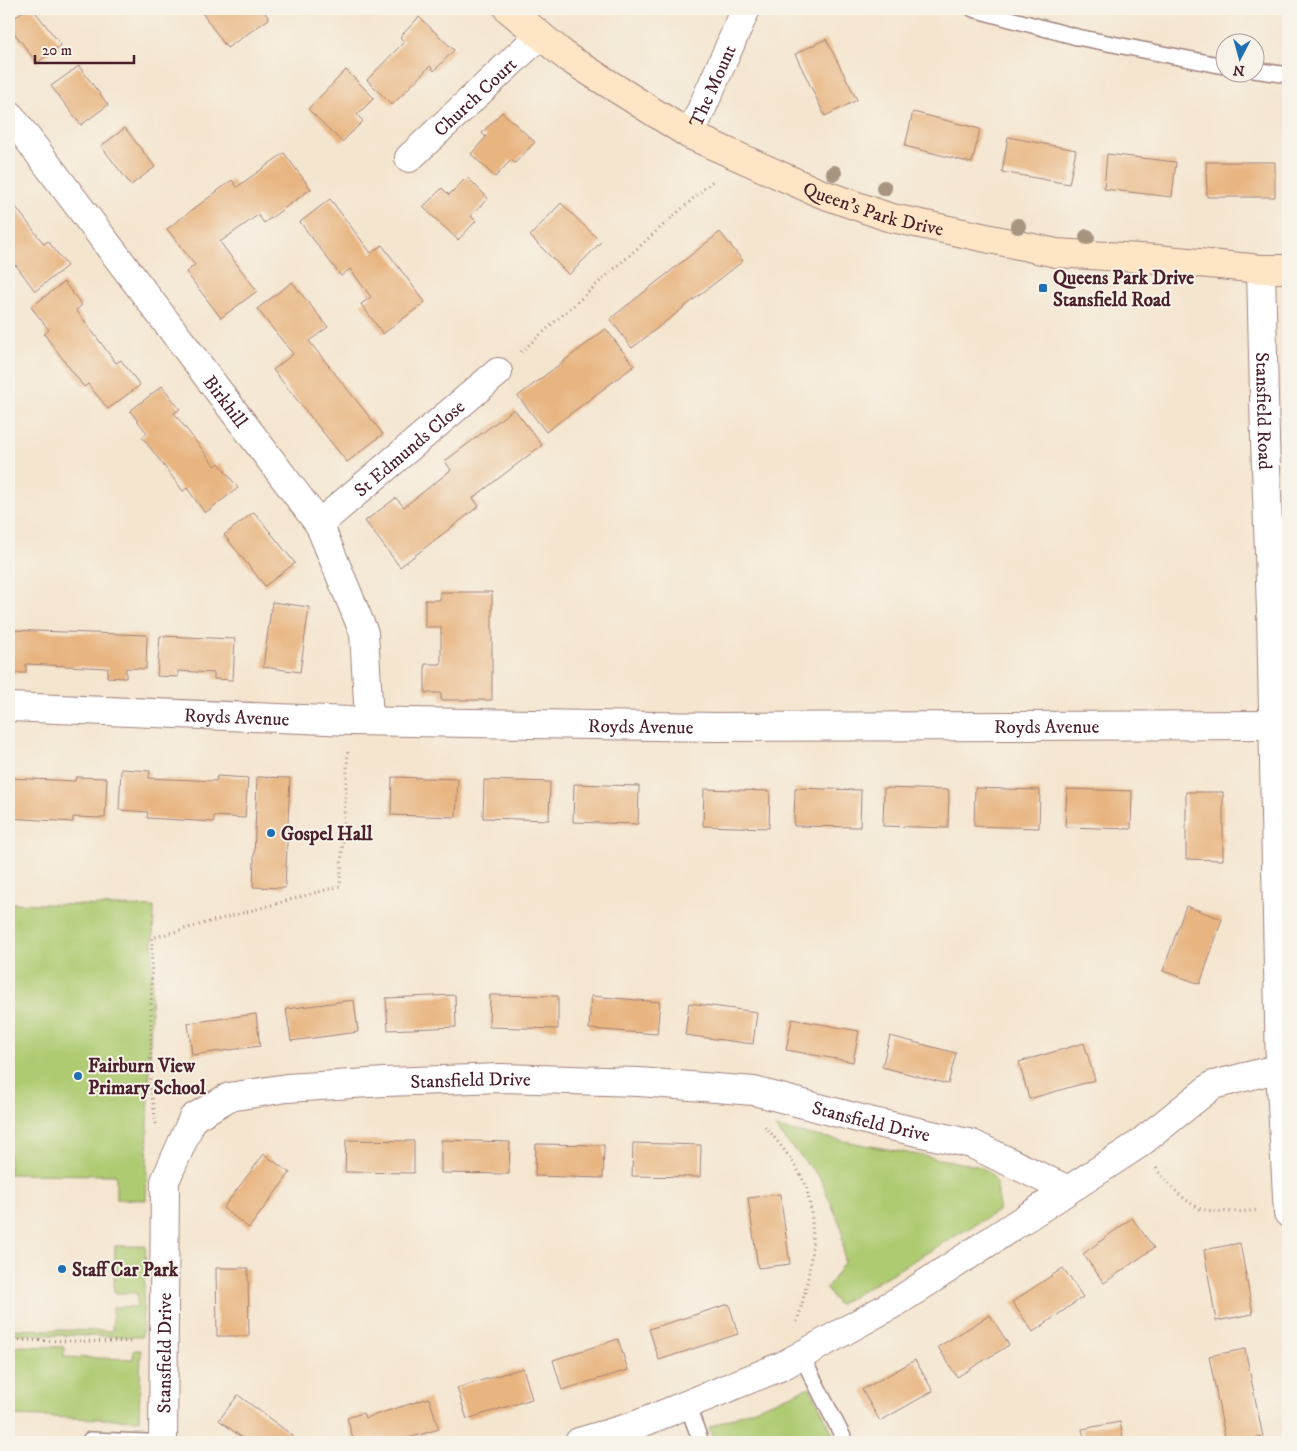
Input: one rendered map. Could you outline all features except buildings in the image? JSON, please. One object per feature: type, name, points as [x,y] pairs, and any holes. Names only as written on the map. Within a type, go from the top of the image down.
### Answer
[{"type":"street","name":"Queen's Park Drive","points":[[508,9],[568,58],[690,135],[817,192],[888,217],[1056,253],[1157,259],[1261,269],[1288,269]]},
{"type":"street","name":"The Mount","points":[[690,135],[746,9]]},
{"type":"street","name":"Church Court","points":[[409,158],[540,35]]},
{"type":"street","name":"Birkhill","points":[[9,114],[319,524],[364,633],[359,720]]},
{"type":"street","name":"Stansfield Road","points":[[1261,269],[1276,439],[1280,610],[1273,725],[1280,1068],[1288,1213]]},
{"type":"street","name":"St Edmunds Close","points":[[319,524],[498,372]]},
{"type":"street","name":"Royds Avenue","points":[[9,707],[359,720],[716,727],[1273,725]]},
{"type":"street","points":[[579,1442],[634,1426],[782,1366],[900,1300],[1139,1144],[1213,1085],[1280,1068]]},
{"type":"street","name":"Stansfield Drive","points":[[163,1442],[165,1181],[193,1118],[229,1097],[287,1088],[501,1078],[639,1082],[754,1090],[873,1122],[972,1144],[1068,1190]]},
{"type":"lane","points":[[973,9],[1077,37],[1214,64]]},
{"type":"lane","points":[[1264,71],[1288,75]]},
{"type":"lane","points":[[801,1355],[843,1437],[843,1442]]},
{"type":"lane","points":[[687,1404],[701,1442]]},
{"type":"lane","points":[[90,1442],[90,1440],[148,1442]]},
{"type":"path","points":[[498,372],[740,157]]},
{"type":"path","points":[[157,1132],[150,1084],[152,938],[340,886],[359,720]]},
{"type":"path","points":[[734,1089],[788,1155],[806,1188],[812,1219],[813,1246],[810,1271],[794,1334],[801,1355]]},
{"type":"path","points":[[1139,1144],[1171,1188],[1201,1209],[1244,1212],[1288,1204]]},
{"type":"path","points":[[9,1340],[164,1343]]},
{"type":"path","points":[[9,1439],[30,1440]]},
{"type":"green space","points":[[9,903],[154,907],[146,1200],[116,1199],[116,1175],[9,1174]]},
{"type":"green space","points":[[775,1128],[977,1166],[992,1175],[998,1195],[998,1211],[838,1305],[826,1289],[844,1263],[842,1229],[820,1178]]},
{"type":"green space","points":[[115,1246],[146,1246],[142,1337],[9,1334],[9,1329],[112,1331],[113,1307],[137,1307],[137,1293],[114,1293]]},
{"type":"green space","points":[[9,1346],[64,1347],[64,1357],[133,1359],[134,1350],[141,1350],[139,1420],[9,1416]]},
{"type":"green space","points":[[810,1387],[833,1434],[833,1442],[715,1442],[709,1427]]},
{"type":"place","name":"Queens Park Drive Stansfield Road","points":[[1043,288]]},
{"type":"place","name":"Gospel Hall","points":[[271,833]]},
{"type":"place","name":"Fairburn View Primary School","points":[[78,1076]]},
{"type":"place","name":"Staff Car Park","points":[[62,1269]]}]
